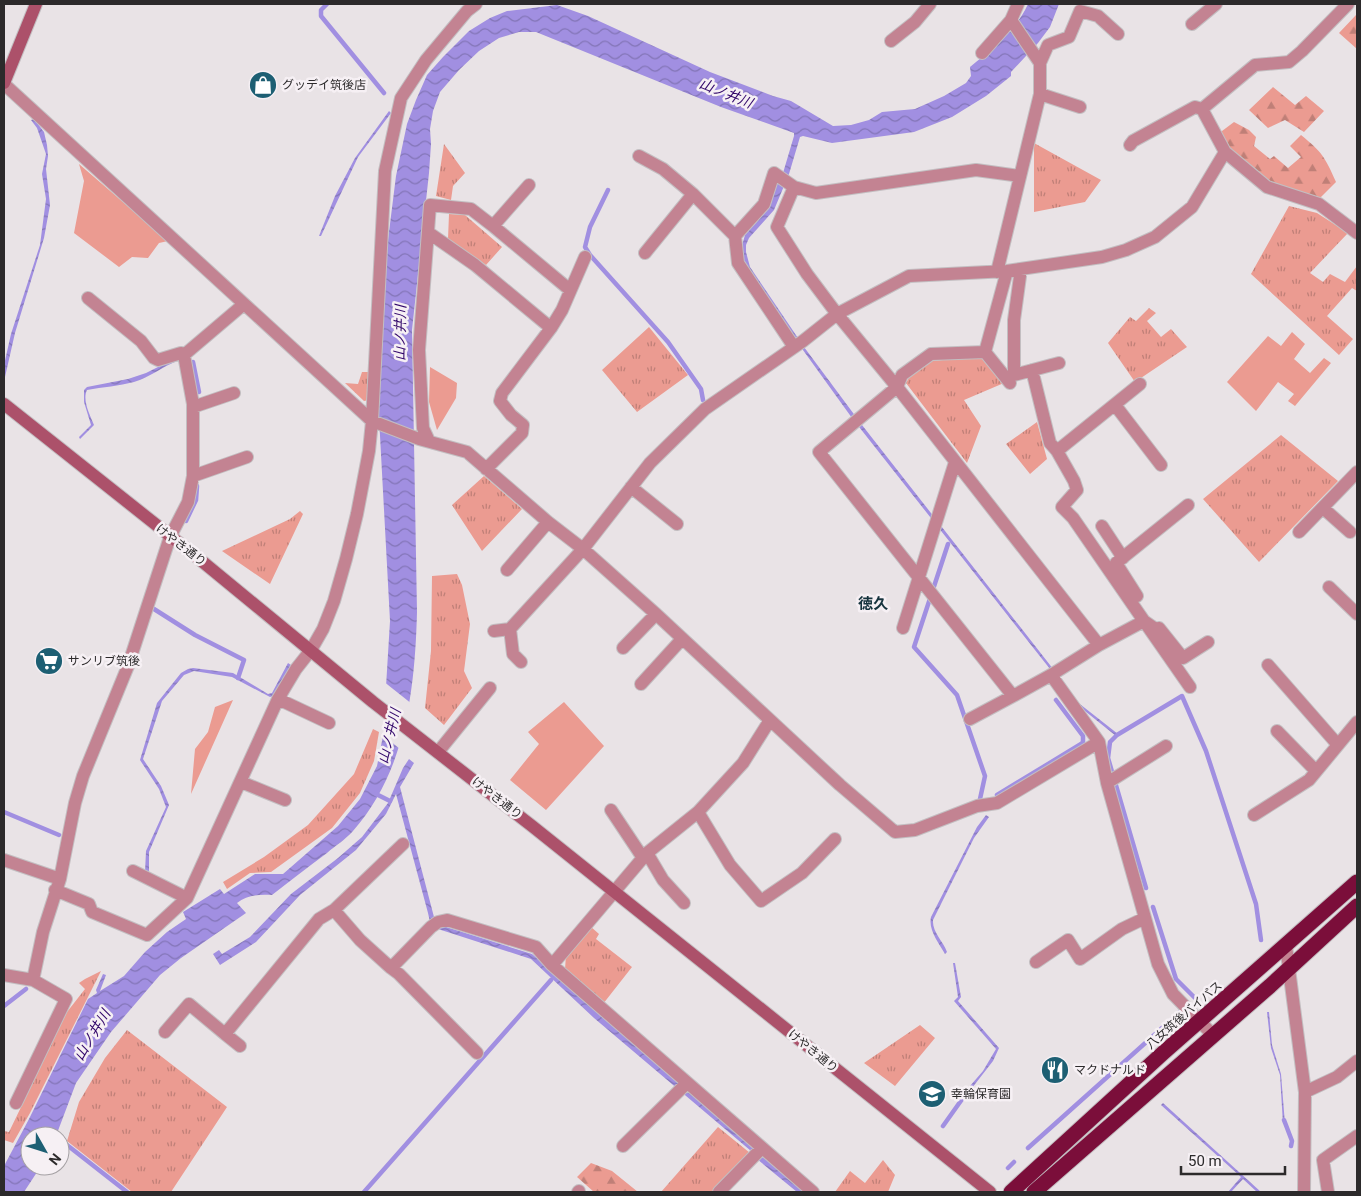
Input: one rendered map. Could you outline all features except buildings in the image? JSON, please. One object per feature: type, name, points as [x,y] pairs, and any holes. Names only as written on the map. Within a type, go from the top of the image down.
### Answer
[{"type":"highway","name":"八女筑後バイパス","points":[[1011,1192],[1163,1053],[1357,882]]},
{"type":"highway","points":[[1034,1192],[1357,906]]},
{"type":"street","points":[[36,4],[4,83],[372,421],[424,440],[467,452],[548,522],[583,549],[840,785],[895,832],[915,830],[977,806],[997,803],[1099,742]]},
{"type":"street","points":[[891,42],[914,22],[930,4]]},
{"type":"street","points":[[982,53],[1011,20],[1018,4]]},
{"type":"street","points":[[1192,24],[1216,4]]},
{"type":"street","points":[[1202,109],[1255,65],[1289,62],[1348,4]]},
{"type":"street","points":[[4,860],[58,884],[89,904],[92,912],[147,935],[187,898],[278,700],[323,629],[334,601],[346,559],[369,452],[385,172],[401,98],[426,60],[468,6]]},
{"type":"street","points":[[1037,60],[1048,44],[1069,37],[1080,11],[1098,16],[1118,34]]},
{"type":"street","points":[[984,352],[1002,272],[1020,176],[1040,94],[1037,60],[1011,20]]},
{"type":"street","points":[[1040,94],[1080,106]]},
{"type":"street","points":[[1130,145],[1133,141],[1195,107],[1202,109],[1225,152],[1266,187],[1319,204],[1357,233]]},
{"type":"street","points":[[494,631],[510,629],[583,549],[650,463],[706,409],[837,314],[909,276],[1002,272],[1102,257],[1126,250],[1155,237],[1192,207],[1225,152]]},
{"type":"street","points":[[640,156],[663,169],[694,194],[735,236],[738,263],[794,346]]},
{"type":"street","points":[[735,236],[764,204],[774,173],[794,187],[816,193],[976,170],[1020,176]]},
{"type":"street","points":[[494,226],[529,185]]},
{"type":"street","points":[[794,187],[777,227],[807,274],[1098,645]]},
{"type":"street","points":[[645,253],[694,194]]},
{"type":"street","points":[[424,440],[419,350],[430,205],[471,209],[570,290]]},
{"type":"street","points":[[429,232],[475,265],[551,328]]},
{"type":"street","points":[[486,469],[522,433],[523,425],[511,415],[500,401],[502,393],[551,328],[562,310],[585,257]]},
{"type":"street","points":[[1021,269],[1014,320],[1014,374],[1059,363]]},
{"type":"street","points":[[88,298],[140,340],[154,358],[158,360],[180,353],[184,355]]},
{"type":"street","points":[[184,355],[244,304]]},
{"type":"street","points":[[984,352],[1010,383]]},
{"type":"street","points":[[984,352],[931,354],[902,374],[897,387],[818,452],[1013,696]]},
{"type":"street","points":[[32,980],[42,932],[58,884],[73,811],[83,776],[128,666],[170,538],[188,502],[192,476],[193,407],[184,355]]},
{"type":"street","points":[[1032,370],[1050,443],[1074,481],[1077,490],[1062,507],[1073,518],[1190,687]]},
{"type":"street","points":[[1056,451],[1140,384]]},
{"type":"street","points":[[193,407],[234,393]]},
{"type":"street","name":"けやき通り","points":[[4,404],[311,650],[373,702],[614,891],[990,1192]]},
{"type":"street","points":[[1115,405],[1161,465]]},
{"type":"street","points":[[192,476],[246,457]]},
{"type":"street","points":[[903,628],[955,462]]},
{"type":"street","points":[[1300,532],[1357,472]]},
{"type":"street","points":[[631,487],[677,524]]},
{"type":"street","points":[[1188,505],[1116,563],[1148,613],[1183,658],[1208,642]]},
{"type":"street","points":[[1323,508],[1350,532]]},
{"type":"street","points":[[506,570],[548,522]]},
{"type":"street","points":[[1102,526],[1122,558]]},
{"type":"street","points":[[1329,587],[1357,614]]},
{"type":"street","points":[[623,648],[656,614]]},
{"type":"street","points":[[1144,620],[1164,635]]},
{"type":"street","points":[[970,719],[1051,675],[1098,645],[1144,620]]},
{"type":"street","points":[[510,629],[512,654],[521,662]]},
{"type":"street","points":[[641,684],[682,639]]},
{"type":"street","points":[[1268,665],[1338,745]]},
{"type":"street","points":[[1051,675],[1099,742],[1107,783],[1158,964],[1174,994],[1213,1035]]},
{"type":"street","points":[[438,752],[490,688]]},
{"type":"street","points":[[278,700],[329,723]]},
{"type":"street","points":[[552,965],[645,856],[698,812],[743,763],[770,720]]},
{"type":"street","points":[[1254,815],[1309,780],[1357,722]]},
{"type":"street","points":[[1277,731],[1316,772]]},
{"type":"street","points":[[1107,783],[1166,746]]},
{"type":"street","points":[[241,782],[285,800]]},
{"type":"street","points":[[611,810],[663,880],[684,903]]},
{"type":"street","points":[[698,812],[730,865],[761,901],[802,873],[835,839]]},
{"type":"street","points":[[225,1034],[319,920],[334,910],[403,844]]},
{"type":"street","points":[[133,871],[187,898]]},
{"type":"street","points":[[334,910],[360,940],[399,974],[477,1053]]},
{"type":"street","points":[[1036,962],[1068,940],[1080,959],[1122,929],[1145,918]]},
{"type":"street","points":[[391,968],[434,924],[447,920],[536,947],[552,965],[684,1086],[759,1152],[813,1192]]},
{"type":"street","points":[[1286,946],[1305,1092],[1304,1192]]},
{"type":"street","points":[[4,975],[32,980],[66,999],[16,1103]]},
{"type":"street","points":[[165,1032],[189,1004],[240,1046]]},
{"type":"street","points":[[1305,1092],[1337,1077],[1357,1061]]},
{"type":"street","points":[[623,1146],[684,1086]]},
{"type":"street","points":[[1328,1192],[1323,1160],[1357,1136]]},
{"type":"street","points":[[719,1192],[759,1152]]},
{"type":"green space","points":[[1357,15],[1357,49],[1339,33]]},
{"type":"green space","points":[[1273,87],[1295,105],[1306,96],[1324,111],[1304,132],[1285,120],[1268,128],[1249,110]]},
{"type":"green space","points":[[1234,122],[1249,130],[1256,137],[1254,146],[1270,159],[1274,156],[1288,168],[1301,157],[1290,146],[1301,135],[1322,156],[1336,182],[1319,199],[1270,185],[1226,151],[1218,134]]},
{"type":"green space","points":[[1034,143],[1101,180],[1085,202],[1034,212]]},
{"type":"green space","points":[[444,144],[465,173],[453,186],[451,200],[436,196]]},
{"type":"green space","points":[[79,164],[168,241],[159,243],[148,258],[132,257],[119,267],[74,233],[84,181]]},
{"type":"green space","points":[[1289,206],[1317,213],[1348,233],[1310,273],[1323,282],[1330,274],[1345,282],[1357,266],[1357,291],[1352,288],[1327,316],[1353,339],[1339,355],[1251,274]]},
{"type":"green space","points":[[449,214],[465,215],[502,247],[486,265],[448,239]]},
{"type":"green space","points":[[1149,308],[1156,313],[1147,321],[1161,337],[1171,329],[1187,347],[1135,382],[1108,343],[1130,317],[1136,321]]},
{"type":"green space","points":[[649,327],[688,375],[637,412],[602,370]]},
{"type":"green space","points":[[1292,332],[1305,344],[1294,359],[1310,373],[1324,358],[1331,363],[1295,406],[1288,401],[1294,394],[1278,382],[1256,411],[1227,382],[1268,336],[1281,346]]},
{"type":"green space","points":[[984,356],[1004,383],[964,400],[981,426],[967,463],[906,383],[911,374],[932,361]]},
{"type":"green space","points":[[430,367],[457,383],[456,398],[437,430],[429,402]]},
{"type":"green space","points":[[362,372],[368,372],[369,400],[364,401],[345,383],[358,384]]},
{"type":"green space","points":[[1037,422],[1047,459],[1030,474],[1006,444]]},
{"type":"green space","points":[[1281,435],[1338,481],[1259,562],[1203,499]]},
{"type":"green space","points":[[484,476],[522,509],[482,551],[452,505]]},
{"type":"green space","points":[[300,511],[303,514],[270,584],[222,551],[290,519]]},
{"type":"green space","points":[[457,574],[462,585],[470,624],[464,671],[472,688],[444,725],[425,708],[431,651],[432,576]]},
{"type":"green space","points":[[233,700],[191,794],[195,749],[208,732],[215,707]]},
{"type":"green space","points":[[564,702],[604,746],[546,810],[510,780],[539,744],[528,732]]},
{"type":"green space","points":[[373,729],[379,732],[374,761],[360,793],[332,828],[271,872],[250,873],[227,889],[223,882],[264,857],[308,825],[354,774]]},
{"type":"green space","points":[[590,926],[599,934],[596,939],[632,967],[603,1004],[565,970],[566,954]]},
{"type":"green space","points":[[101,971],[30,1113],[23,1126],[20,1126],[20,1131],[13,1143],[4,1140],[4,1131],[9,1132],[67,1012],[85,989],[79,983]]},
{"type":"green space","points":[[920,1025],[935,1038],[895,1086],[864,1063]]},
{"type":"green space","points":[[127,1030],[227,1107],[171,1192],[132,1192],[70,1143],[70,1131],[79,1102],[105,1058]]},
{"type":"green space","points":[[718,1127],[750,1153],[712,1192],[661,1192]]},
{"type":"green space","points":[[883,1160],[895,1175],[888,1192],[835,1192],[850,1171],[865,1183]]},
{"type":"green space","points":[[591,1163],[612,1171],[638,1192],[594,1192],[577,1177]]},
{"type":"water","name":"山ノ井川","points":[[1028,4],[1059,4],[1050,27],[1011,72],[1011,76],[986,96],[952,117],[914,132],[832,143],[803,136],[800,137],[789,174],[774,210],[749,238],[746,252],[750,267],[804,347],[862,425],[1050,665],[1076,701],[1118,734],[1116,736],[1075,703],[852,418],[795,339],[743,260],[741,249],[745,235],[770,207],[777,184],[783,173],[794,133],[721,107],[536,32],[519,32],[499,38],[479,51],[440,92],[433,111],[430,129],[429,173],[412,330],[416,641],[410,699],[404,728],[396,756],[385,782],[371,808],[347,837],[272,895],[245,898],[237,903],[246,913],[181,958],[160,975],[111,1032],[76,1083],[60,1126],[25,1126],[88,999],[97,993],[96,990],[103,974],[106,975],[100,991],[124,976],[145,952],[167,932],[186,919],[183,912],[220,889],[224,894],[255,874],[283,874],[338,826],[360,799],[377,766],[383,736],[390,621],[379,417],[379,360],[387,248],[396,176],[407,124],[427,75],[443,57],[469,31],[490,18],[507,11],[557,5],[588,16],[710,72],[791,101],[833,126],[851,125],[869,120],[882,112],[915,109],[944,96],[966,83],[971,76],[970,67],[1010,31]]},
{"type":"water","points":[[389,111],[391,113],[358,157],[321,236],[319,236],[335,196],[355,158]]},
{"type":"water","points":[[34,119],[44,132],[47,145],[46,169],[50,205],[44,238],[15,333],[5,377],[4,365],[11,334],[40,245],[46,199],[42,174],[46,154],[37,128],[31,120]]},
{"type":"water","points":[[176,358],[177,361],[140,380],[123,385],[87,390],[86,403],[94,425],[80,439],[79,437],[91,425],[84,402],[84,390],[87,387],[128,379],[146,373]]},
{"type":"water","points":[[288,663],[291,665],[273,696],[270,697],[232,677],[194,671],[184,675],[162,701],[143,759],[161,786],[169,805],[149,852],[149,873],[145,872],[146,851],[166,807],[159,789],[140,760],[157,703],[181,673],[193,668],[233,673],[268,694],[272,693]]},
{"type":"water","points":[[409,759],[414,763],[400,787],[434,917],[437,922],[443,926],[532,954],[805,1192],[797,1192],[757,1159],[751,1151],[594,1018],[531,959],[435,928],[430,922],[396,794],[386,814],[356,850],[300,895],[256,942],[220,965],[213,954],[219,950],[222,954],[250,937],[291,894],[362,837],[388,803],[403,768]]},
{"type":"water","points":[[986,815],[989,817],[974,838],[933,920],[936,932],[947,952],[945,954],[931,927],[931,917],[977,827]]},
{"type":"water","points":[[953,963],[955,963],[961,997],[958,1001],[999,1048],[993,1061],[972,1088],[970,1086],[983,1071],[996,1049],[954,1001],[958,997]]},
{"type":"water","points":[[1267,1012],[1269,1012],[1272,1045],[1281,1074],[1285,1124],[1283,1124],[1280,1075],[1271,1048]]},
{"type":"water","points":[[1163,1103],[1261,1192],[1257,1192],[1243,1179],[1231,1192],[1228,1192],[1241,1177],[1161,1105]]},
{"type":"water","points":[[20,1136],[20,1176],[34,1176],[24,1192],[4,1192],[4,1166]]},
{"type":"pier","points":[[383,681],[412,704],[410,718],[400,749],[380,733]]},
{"type":"waterway","points":[[327,4],[321,10],[321,16],[384,93]]},
{"type":"waterway","points":[[608,190],[590,227],[585,247],[668,342],[701,389],[703,400]]},
{"type":"waterway","points":[[193,362],[199,392]]},
{"type":"waterway","points":[[186,521],[196,500],[197,486]]},
{"type":"waterway","points":[[948,544],[914,647],[957,695],[985,776],[980,799]]},
{"type":"waterway","points":[[154,609],[195,635],[244,660],[238,678]]},
{"type":"waterway","points":[[1146,888],[1108,758],[1110,742],[1117,735],[1182,696],[1206,751],[1256,904],[1261,940]]},
{"type":"waterway","points":[[997,795],[1083,742],[1083,736],[1056,700]]},
{"type":"waterway","points":[[376,794],[390,801]]},
{"type":"waterway","points":[[4,812],[59,835]]},
{"type":"waterway","points":[[1153,907],[1176,979],[1195,998]]},
{"type":"waterway","points":[[364,1192],[551,980]]},
{"type":"waterway","points":[[4,1006],[26,989]]},
{"type":"waterway","points":[[1028,1148],[1181,1011]]},
{"type":"waterway","points":[[943,1126],[965,1095]]},
{"type":"waterway","points":[[1284,1120],[1292,1141],[1291,1146]]},
{"type":"waterway","points":[[70,1147],[127,1192]]},
{"type":"waterway","points":[[1008,1168],[1014,1162]]},
{"type":"place","name":"グッデイ筑後店","points":[[263,85]]},
{"type":"place","name":"サンリブ筑後","points":[[49,661]]},
{"type":"place","name":"マクドナルド","points":[[1055,1070]]},
{"type":"place","name":"幸輪保育園","points":[[932,1094]]},
{"type":"district","name":"徳久","points":[[873,604]]}]
